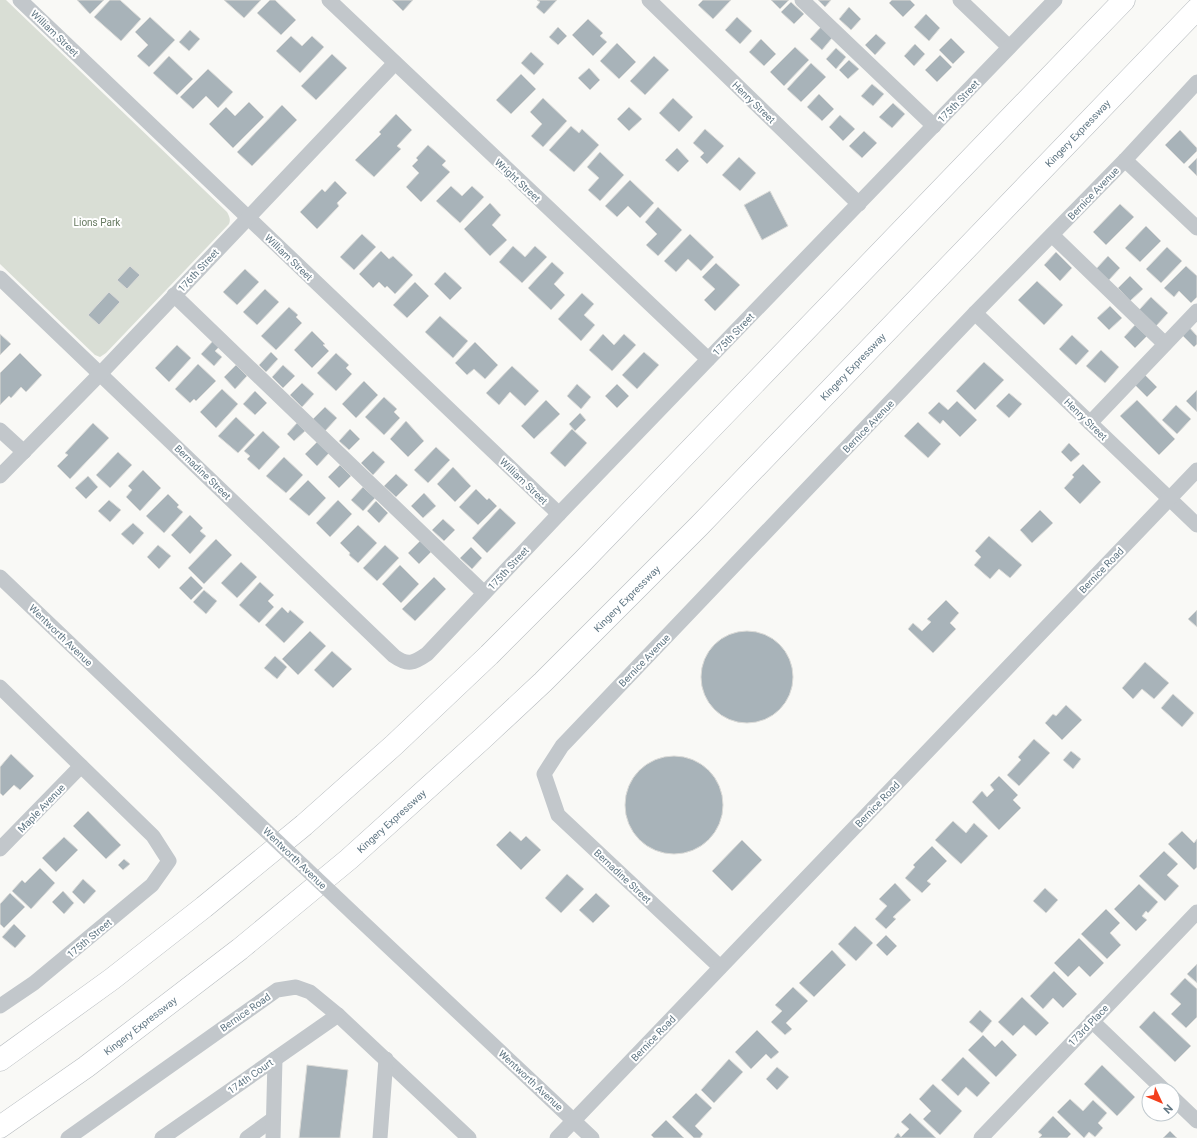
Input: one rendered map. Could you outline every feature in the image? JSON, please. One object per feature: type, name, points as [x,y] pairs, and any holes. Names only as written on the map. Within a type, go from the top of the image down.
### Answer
[{"type":"highway","points":[[0,1060],[112,979],[204,907],[304,825],[394,745],[484,661],[627,516],[1124,0]]},
{"type":"highway","name":"Kingery Expressway","points":[[0,1127],[86,1068],[240,950],[360,850],[543,682],[699,526],[1197,9]]},
{"type":"street","name":"William Street","points":[[20,0],[559,514]]},
{"type":"street","name":"Wright Street","points":[[329,0],[708,359]]},
{"type":"street","name":"Henry Street","points":[[649,0],[860,204]]},
{"type":"street","points":[[802,0],[934,126]]},
{"type":"street","points":[[960,0],[1009,47]]},
{"type":"street","name":"175th Street","points":[[408,663],[416,661],[427,654],[559,514],[860,204],[1055,0]]},
{"type":"street","name":"176th Street","points":[[0,476],[100,374],[247,217],[395,63]]},
{"type":"street","name":"Bernice Avenue","points":[[544,774],[562,746],[975,314],[1125,160],[1197,82]]},
{"type":"street","points":[[1125,160],[1197,228]]},
{"type":"street","points":[[1052,235],[1165,344]]},
{"type":"street","name":"Bernadine Street","points":[[0,278],[394,656],[401,661],[408,663]]},
{"type":"street","points":[[174,295],[484,593]]},
{"type":"street","points":[[1090,423],[1197,311]]},
{"type":"street","name":"Henry Street","points":[[975,314],[1197,525]]},
{"type":"street","points":[[0,430],[24,452]]},
{"type":"street","name":"Bernice Road","points":[[557,1138],[1197,470]]},
{"type":"street","name":"Wentworth Avenue","points":[[0,577],[243,809],[592,1138]]},
{"type":"street","points":[[0,687],[81,766]]},
{"type":"street","name":"175th Street","points":[[0,1006],[34,983],[152,885],[169,861],[154,836],[81,766]]},
{"type":"street","name":"Maple Avenue","points":[[0,850],[81,766]]},
{"type":"street","name":"Bernadine Street","points":[[544,774],[558,815],[720,967]]},
{"type":"street","name":"173rd Place","points":[[980,1138],[1197,912]]},
{"type":"street","name":"Bernice Road","points":[[68,1138],[277,990],[296,988],[310,992],[338,1015],[469,1138]]},
{"type":"street","name":"174th Court","points":[[162,1138],[338,1015]]},
{"type":"street","points":[[1092,1021],[1156,1082]]},
{"type":"street","points":[[273,1138],[275,1059]]},
{"type":"street","points":[[380,1138],[386,1059]]},
{"type":"street","points":[[1181,1106],[1197,1121]]},
{"type":"street","points":[[247,1138],[273,1119]]},
{"type":"green space","name":"Lions Park","points":[[0,0],[6,0],[227,212],[230,218],[229,224],[106,353],[100,357],[95,355],[0,264]]},
{"type":"building","points":[[77,0],[104,0],[90,14]]},
{"type":"building","points":[[110,0],[120,0],[141,19],[121,41],[94,17]]},
{"type":"building","points":[[224,0],[261,0],[244,18]]},
{"type":"building","points":[[270,0],[275,0],[296,20],[281,35],[257,13]]},
{"type":"building","points":[[392,0],[413,0],[403,11]]},
{"type":"building","points":[[537,0],[557,0],[544,14],[536,7],[540,2]]},
{"type":"building","points":[[703,0],[731,0],[713,19],[698,5]]},
{"type":"building","points":[[771,0],[789,0],[780,9]]},
{"type":"building","points":[[818,0],[831,0],[825,7]]},
{"type":"building","points":[[892,0],[910,0],[915,5],[903,17],[889,3]]},
{"type":"building","points":[[791,2],[804,14],[794,24],[781,12]]},
{"type":"building","points":[[849,7],[861,19],[851,30],[839,19]]},
{"type":"building","points":[[926,14],[940,28],[929,41],[914,27]]},
{"type":"building","points":[[150,17],[175,40],[149,67],[137,56],[148,45],[135,32]]},
{"type":"building","points":[[737,17],[752,31],[740,44],[725,30]]},
{"type":"building","points":[[588,19],[603,33],[600,36],[607,42],[593,56],[572,35]]},
{"type":"building","points":[[558,27],[567,36],[558,45],[549,37]]},
{"type":"building","points":[[821,27],[832,38],[822,50],[810,39]]},
{"type":"building","points":[[190,30],[200,39],[189,51],[179,42]]},
{"type":"building","points":[[876,34],[886,43],[875,55],[865,45]]},
{"type":"building","points":[[291,36],[302,46],[312,36],[324,47],[300,73],[276,51]]},
{"type":"building","points":[[951,38],[965,52],[953,64],[939,50]]},
{"type":"building","points":[[761,39],[776,54],[764,66],[749,52]]},
{"type":"building","points":[[617,43],[636,62],[619,79],[600,61]]},
{"type":"building","points":[[915,44],[925,54],[914,66],[904,56]]},
{"type":"building","points":[[795,47],[809,60],[784,86],[770,72]]},
{"type":"building","points":[[836,48],[846,57],[836,69],[826,59]]},
{"type":"building","points":[[531,52],[544,64],[534,75],[521,63]]},
{"type":"building","points":[[332,54],[347,68],[316,100],[301,86]]},
{"type":"building","points":[[940,55],[952,67],[937,82],[925,70]]},
{"type":"building","points":[[169,56],[193,79],[177,95],[153,73]]},
{"type":"building","points":[[654,56],[669,70],[645,95],[630,81]]},
{"type":"building","points":[[849,60],[859,69],[848,79],[839,70]]},
{"type":"building","points":[[811,63],[826,77],[801,102],[787,89]]},
{"type":"building","points":[[589,68],[600,80],[590,90],[578,78]]},
{"type":"building","points":[[208,69],[233,92],[218,108],[206,96],[193,109],[180,97]]},
{"type":"building","points":[[521,74],[536,89],[511,114],[496,100]]},
{"type":"building","points":[[872,84],[884,94],[873,106],[861,96]]},
{"type":"building","points":[[819,94],[834,109],[822,121],[807,107]]},
{"type":"building","points":[[543,98],[567,121],[543,147],[531,136],[542,124],[530,112]]},
{"type":"building","points":[[673,98],[693,117],[679,132],[659,113]]},
{"type":"building","points":[[249,102],[264,117],[233,148],[209,124],[226,107],[235,116]]},
{"type":"building","points":[[893,103],[905,114],[892,128],[879,117]]},
{"type":"building","points":[[282,105],[297,120],[252,166],[237,152]]},
{"type":"building","points":[[629,107],[642,119],[629,131],[617,119]]},
{"type":"building","points":[[396,114],[412,130],[397,146],[401,149],[374,177],[355,160],[381,134],[379,132]]},
{"type":"building","points":[[840,115],[855,129],[843,141],[829,127]]},
{"type":"building","points":[[571,126],[579,133],[582,129],[599,145],[574,172],[549,150]]},
{"type":"building","points":[[705,129],[724,146],[707,164],[700,157],[704,153],[693,143]]},
{"type":"building","points":[[1180,130],[1197,148],[1197,151],[1184,164],[1165,145]]},
{"type":"building","points":[[864,131],[877,143],[862,158],[849,146]]},
{"type":"building","points":[[428,145],[446,161],[442,165],[450,172],[421,202],[406,187],[419,173],[412,166],[418,160],[416,158]]},
{"type":"building","points":[[677,148],[689,161],[678,172],[665,160]]},
{"type":"building","points":[[600,152],[624,175],[600,201],[588,190],[599,178],[587,167]]},
{"type":"building","points":[[739,157],[756,173],[740,191],[722,175]]},
{"type":"building","points":[[1197,158],[1197,176],[1188,167]]},
{"type":"building","points":[[630,180],[654,203],[640,218],[628,206],[617,217],[605,206]]},
{"type":"building","points":[[335,181],[347,193],[337,203],[339,206],[317,229],[300,212],[322,189],[325,192]]},
{"type":"building","points":[[451,186],[462,196],[472,186],[484,197],[460,223],[436,201]]},
{"type":"building","points":[[770,191],[788,226],[762,240],[744,205]]},
{"type":"building","points":[[490,203],[501,215],[492,225],[507,240],[490,256],[464,229]]},
{"type":"building","points":[[1120,204],[1134,217],[1106,245],[1093,232]]},
{"type":"building","points":[[658,207],[682,230],[658,256],[646,245],[657,234],[645,222]]},
{"type":"building","points":[[1146,226],[1161,241],[1140,262],[1125,248]]},
{"type":"building","points":[[362,234],[376,247],[354,270],[340,257]]},
{"type":"building","points":[[690,234],[714,257],[701,271],[688,259],[676,272],[664,261]]},
{"type":"building","points":[[513,246],[525,257],[535,246],[547,257],[522,283],[499,262]]},
{"type":"building","points":[[1167,247],[1182,261],[1161,283],[1146,269]]},
{"type":"building","points":[[381,251],[389,259],[393,256],[413,275],[395,294],[387,286],[385,288],[379,282],[373,288],[359,274]]},
{"type":"building","points":[[1056,252],[1072,268],[1060,281],[1044,265]]},
{"type":"building","points":[[1108,256],[1120,268],[1108,281],[1096,269]]},
{"type":"building","points":[[552,262],[564,273],[554,284],[565,295],[551,310],[528,288]]},
{"type":"building","points":[[716,263],[740,285],[715,311],[704,300],[715,289],[702,277]]},
{"type":"building","points":[[130,266],[140,275],[127,289],[117,280]]},
{"type":"building","points":[[1186,266],[1197,276],[1197,297],[1191,303],[1179,291],[1174,297],[1164,288]]},
{"type":"building","points":[[245,269],[259,282],[237,305],[223,292]]},
{"type":"building","points":[[445,272],[462,288],[450,300],[434,284]]},
{"type":"building","points":[[1130,276],[1143,289],[1130,301],[1118,288]]},
{"type":"building","points":[[1037,281],[1063,305],[1044,325],[1018,300]]},
{"type":"building","points":[[415,282],[429,296],[407,318],[393,305]]},
{"type":"building","points":[[265,289],[279,302],[257,325],[243,312]]},
{"type":"building","points":[[109,292],[120,302],[99,325],[88,315]]},
{"type":"building","points":[[582,293],[594,304],[584,315],[595,325],[581,341],[558,319]]},
{"type":"building","points":[[1151,297],[1168,313],[1156,326],[1139,310]]},
{"type":"building","points":[[1110,306],[1122,318],[1109,330],[1097,318]]},
{"type":"building","points":[[289,307],[298,315],[296,317],[302,323],[276,350],[261,336]]},
{"type":"building","points":[[440,316],[468,341],[453,358],[425,332]]},
{"type":"building","points":[[1135,325],[1147,336],[1135,348],[1124,337]]},
{"type":"building","points":[[1188,326],[1197,336],[1197,344],[1194,347],[1180,333]]},
{"type":"building","points":[[312,331],[325,344],[323,345],[329,351],[312,368],[294,350]]},
{"type":"building","points":[[0,334],[11,344],[0,355]]},
{"type":"building","points":[[603,334],[614,345],[624,334],[636,345],[612,371],[589,350]]},
{"type":"building","points":[[1072,335],[1089,351],[1076,365],[1059,349]]},
{"type":"building","points":[[213,341],[219,347],[215,351],[222,357],[214,366],[201,354]]},
{"type":"building","points":[[475,342],[498,365],[485,379],[474,369],[467,375],[455,363]]},
{"type":"building","points":[[177,345],[191,358],[169,382],[155,368]]},
{"type":"building","points":[[1101,350],[1119,367],[1105,383],[1086,366]]},
{"type":"building","points":[[271,352],[278,359],[266,372],[259,365]]},
{"type":"building","points":[[644,352],[659,365],[637,389],[622,375]]},
{"type":"building","points":[[20,353],[42,375],[26,392],[21,387],[11,398],[9,396],[0,405],[0,373]]},
{"type":"building","points":[[336,353],[349,365],[346,368],[352,374],[336,391],[317,373]]},
{"type":"building","points":[[984,362],[1004,380],[975,410],[956,391]]},
{"type":"building","points":[[198,364],[216,381],[196,401],[194,399],[190,403],[175,389]]},
{"type":"building","points":[[236,365],[247,376],[235,389],[224,377]]},
{"type":"building","points":[[283,365],[295,376],[283,388],[272,377]]},
{"type":"building","points":[[512,366],[539,391],[525,406],[510,392],[499,405],[486,393]]},
{"type":"building","points":[[1145,375],[1157,387],[1147,397],[1135,385]]},
{"type":"building","points":[[364,381],[378,395],[356,418],[342,404]]},
{"type":"building","points":[[302,383],[314,394],[302,407],[290,395]]},
{"type":"building","points":[[577,384],[591,397],[581,409],[567,396]]},
{"type":"building","points":[[617,384],[629,396],[617,408],[605,396]]},
{"type":"building","points":[[222,389],[238,404],[216,428],[200,412]]},
{"type":"building","points":[[1197,390],[1197,412],[1186,401]]},
{"type":"building","points":[[255,391],[267,403],[255,415],[243,404]]},
{"type":"building","points":[[1009,393],[1022,404],[1009,418],[996,406]]},
{"type":"building","points":[[384,397],[397,409],[394,412],[400,418],[384,435],[365,417]]},
{"type":"building","points":[[546,400],[560,414],[534,439],[521,426]]},
{"type":"building","points":[[1137,400],[1175,439],[1159,455],[1120,416]]},
{"type":"building","points":[[957,401],[977,420],[960,437],[943,420],[940,424],[928,413],[939,402],[948,410]]},
{"type":"building","points":[[1176,405],[1191,419],[1177,434],[1162,420]]},
{"type":"building","points":[[325,407],[337,418],[325,431],[313,419]]},
{"type":"building","points":[[580,413],[586,420],[575,431],[569,424]]},
{"type":"building","points":[[236,417],[255,435],[238,453],[218,436]]},
{"type":"building","points":[[406,421],[424,441],[408,457],[390,439]]},
{"type":"building","points":[[918,422],[941,444],[928,458],[904,436]]},
{"type":"building","points":[[93,423],[109,438],[70,479],[57,466],[68,455],[65,453]]},
{"type":"building","points":[[297,423],[305,431],[294,441],[287,434]]},
{"type":"building","points":[[350,429],[360,439],[349,450],[339,441]]},
{"type":"building","points":[[572,429],[587,443],[565,467],[550,453]]},
{"type":"building","points":[[263,431],[280,447],[259,470],[247,459],[250,456],[244,451]]},
{"type":"building","points":[[317,442],[329,453],[317,466],[305,454]]},
{"type":"building","points":[[1069,443],[1080,454],[1071,462],[1061,452]]},
{"type":"building","points":[[436,447],[450,460],[428,483],[414,470]]},
{"type":"building","points":[[373,451],[385,462],[373,475],[361,463]]},
{"type":"building","points":[[118,452],[132,465],[110,488],[96,475]]},
{"type":"building","points":[[284,457],[303,475],[286,493],[266,476]]},
{"type":"building","points":[[1083,464],[1101,482],[1080,504],[1064,488],[1074,477],[1072,475]]},
{"type":"building","points":[[340,465],[351,476],[339,488],[328,477]]},
{"type":"building","points":[[453,467],[471,486],[455,502],[437,484]]},
{"type":"building","points":[[143,470],[161,488],[140,511],[126,497],[132,490],[128,486]]},
{"type":"building","points":[[396,474],[408,485],[396,497],[384,486]]},
{"type":"building","points":[[88,476],[98,487],[86,499],[75,488]]},
{"type":"building","points":[[308,480],[326,498],[309,516],[289,499]]},
{"type":"building","points":[[363,487],[375,498],[363,511],[351,500]]},
{"type":"building","points":[[476,489],[487,500],[489,498],[497,506],[478,525],[459,507]]},
{"type":"building","points":[[424,493],[436,506],[423,518],[411,506]]},
{"type":"building","points":[[168,494],[179,505],[177,507],[183,512],[164,533],[146,516]]},
{"type":"building","points":[[109,500],[121,510],[110,522],[98,511]]},
{"type":"building","points":[[338,500],[352,514],[330,537],[316,523]]},
{"type":"building","points":[[376,501],[388,513],[379,523],[367,511]]},
{"type":"building","points":[[500,508],[516,523],[487,553],[472,538]]},
{"type":"building","points":[[1040,510],[1053,523],[1032,543],[1020,530]]},
{"type":"building","points":[[190,515],[203,528],[200,531],[206,536],[190,554],[171,535]]},
{"type":"building","points":[[443,519],[455,530],[444,541],[432,530]]},
{"type":"building","points":[[133,523],[144,533],[133,545],[121,534]]},
{"type":"building","points":[[358,525],[377,543],[358,563],[349,555],[350,553],[340,543]]},
{"type":"building","points":[[989,536],[1022,565],[1010,578],[999,569],[990,579],[974,565],[981,557],[975,551]]},
{"type":"building","points":[[216,539],[232,555],[204,584],[188,568]]},
{"type":"building","points":[[420,541],[431,552],[419,564],[408,553]]},
{"type":"building","points":[[158,545],[171,556],[159,569],[147,557]]},
{"type":"building","points":[[385,545],[399,558],[377,581],[363,568]]},
{"type":"building","points":[[471,547],[482,558],[472,569],[460,558]]},
{"type":"building","points":[[241,562],[257,577],[237,598],[221,583]]},
{"type":"building","points":[[400,565],[419,584],[401,603],[382,584]]},
{"type":"building","points":[[191,576],[203,588],[191,600],[179,588]]},
{"type":"building","points":[[434,577],[446,589],[415,621],[402,609]]},
{"type":"building","points":[[260,582],[274,595],[268,601],[274,607],[259,623],[239,605]]},
{"type":"building","points":[[204,590],[217,601],[206,614],[193,602]]},
{"type":"building","points":[[946,600],[959,613],[950,623],[956,629],[933,653],[908,629],[913,623],[922,631],[931,622],[927,619]]},
{"type":"building","points":[[282,607],[288,613],[290,610],[304,622],[284,643],[265,625]]},
{"type":"building","points":[[1197,610],[1197,627],[1188,619]]},
{"type":"building","points":[[310,631],[326,646],[298,675],[282,659]]},
{"type":"building","points":[[747,631],[765,634],[780,644],[790,659],[793,677],[790,695],[780,710],[765,720],[747,723],[729,720],[714,710],[704,695],[701,677],[704,659],[714,644],[729,634]]},
{"type":"building","points":[[332,651],[352,669],[333,688],[314,670]]},
{"type":"building","points":[[275,656],[287,667],[277,679],[264,668]]},
{"type":"building","points":[[1145,662],[1169,683],[1154,699],[1142,689],[1133,699],[1122,688]]},
{"type":"building","points":[[1173,694],[1194,713],[1182,727],[1161,708]]},
{"type":"building","points":[[1066,705],[1082,720],[1062,740],[1045,723],[1053,714],[1056,716]]},
{"type":"building","points":[[1034,739],[1050,753],[1019,786],[1007,775],[1021,760],[1018,757]]},
{"type":"building","points":[[1071,751],[1081,759],[1073,769],[1063,760]]},
{"type":"building","points":[[11,754],[34,776],[20,790],[14,785],[3,796],[0,793],[0,767]]},
{"type":"building","points":[[664,756],[684,756],[693,759],[709,770],[720,786],[723,795],[723,815],[720,824],[709,840],[693,851],[684,854],[664,854],[647,846],[639,840],[633,832],[625,815],[625,795],[633,778],[639,770],[647,764]]},
{"type":"building","points":[[999,776],[1018,795],[1013,800],[1021,808],[999,830],[972,802],[982,791],[987,797],[994,790],[990,785]]},
{"type":"building","points":[[88,811],[121,845],[106,859],[73,826]]},
{"type":"building","points":[[953,821],[966,833],[974,823],[988,836],[961,864],[935,840]]},
{"type":"building","points":[[510,831],[521,841],[526,836],[541,850],[521,870],[496,845]]},
{"type":"building","points":[[1182,831],[1194,843],[1197,839],[1197,867],[1194,870],[1168,844]]},
{"type":"building","points":[[64,837],[78,850],[56,872],[42,858]]},
{"type":"building","points":[[742,840],[762,860],[732,891],[712,871]]},
{"type":"building","points":[[932,846],[947,861],[927,881],[931,884],[922,893],[905,878],[915,867],[913,865]]},
{"type":"building","points":[[1164,851],[1178,864],[1167,875],[1179,886],[1165,901],[1139,876]]},
{"type":"building","points":[[124,859],[130,864],[123,870],[118,865]]},
{"type":"building","points":[[40,868],[55,883],[31,909],[12,891],[22,880],[25,883]]},
{"type":"building","points":[[567,874],[584,889],[561,913],[545,898]]},
{"type":"building","points":[[83,879],[96,891],[84,904],[72,892]]},
{"type":"building","points":[[895,883],[911,900],[893,917],[896,919],[886,929],[875,919],[887,906],[879,899]]},
{"type":"building","points":[[1139,884],[1158,902],[1148,913],[1146,911],[1142,916],[1147,920],[1136,931],[1114,909]]},
{"type":"building","points":[[1045,888],[1058,900],[1046,913],[1033,901]]},
{"type":"building","points":[[63,891],[74,903],[64,914],[52,902]]},
{"type":"building","points":[[10,893],[25,907],[4,928],[0,924],[0,904]]},
{"type":"building","points":[[596,893],[610,906],[593,923],[579,910]]},
{"type":"building","points":[[1106,909],[1120,923],[1110,933],[1121,945],[1107,959],[1081,934]]},
{"type":"building","points":[[14,924],[26,936],[15,948],[2,937]]},
{"type":"building","points":[[855,926],[873,943],[856,961],[838,944]]},
{"type":"building","points":[[886,935],[897,946],[887,956],[876,945]]},
{"type":"building","points":[[1079,938],[1104,963],[1090,977],[1079,966],[1068,977],[1054,963]]},
{"type":"building","points":[[832,950],[846,965],[814,997],[799,983]]},
{"type":"building","points":[[1197,964],[1197,983],[1187,974]]},
{"type":"building","points":[[1054,971],[1077,994],[1063,1008],[1053,998],[1043,1009],[1030,996]]},
{"type":"building","points":[[1185,978],[1197,989],[1197,1017],[1186,1028],[1171,1014],[1181,1004],[1170,994]]},
{"type":"building","points":[[793,987],[808,1001],[786,1023],[792,1029],[785,1035],[771,1022],[782,1011],[775,1005]]},
{"type":"building","points":[[1022,997],[1049,1023],[1036,1036],[1024,1025],[1013,1036],[998,1022]]},
{"type":"building","points":[[980,1010],[992,1021],[982,1033],[969,1022]]},
{"type":"building","points":[[1154,1011],[1191,1046],[1175,1062],[1139,1027]]},
{"type":"building","points":[[757,1030],[779,1052],[771,1059],[766,1054],[751,1069],[735,1052]]},
{"type":"building","points":[[983,1035],[995,1047],[1002,1040],[1017,1055],[996,1077],[968,1050]]},
{"type":"building","points":[[963,1057],[990,1083],[977,1097],[966,1087],[958,1096],[941,1080]]},
{"type":"building","points":[[729,1059],[743,1072],[714,1103],[701,1090]]},
{"type":"building","points":[[307,1065],[348,1070],[340,1138],[299,1138]]},
{"type":"building","points":[[1102,1065],[1135,1097],[1117,1116],[1084,1084]]},
{"type":"building","points":[[777,1067],[789,1077],[777,1090],[766,1079]]},
{"type":"building","points":[[933,1084],[962,1111],[940,1135],[923,1119],[931,1111],[919,1099]]},
{"type":"building","points":[[696,1093],[712,1108],[695,1126],[703,1134],[700,1138],[694,1138],[672,1117]]},
{"type":"building","points":[[1070,1099],[1083,1111],[1093,1100],[1107,1113],[1098,1123],[1103,1128],[1095,1137],[1089,1132],[1084,1138],[1057,1112]]},
{"type":"building","points":[[910,1113],[936,1138],[894,1138],[898,1133],[901,1137],[909,1129],[901,1122]]},
{"type":"building","points":[[1053,1116],[1071,1134],[1067,1138],[1039,1138],[1042,1135],[1038,1132]]},
{"type":"building","points":[[666,1120],[684,1138],[654,1138],[651,1135]]},
{"type":"building","points":[[1170,1131],[1177,1138],[1163,1138]]}]
